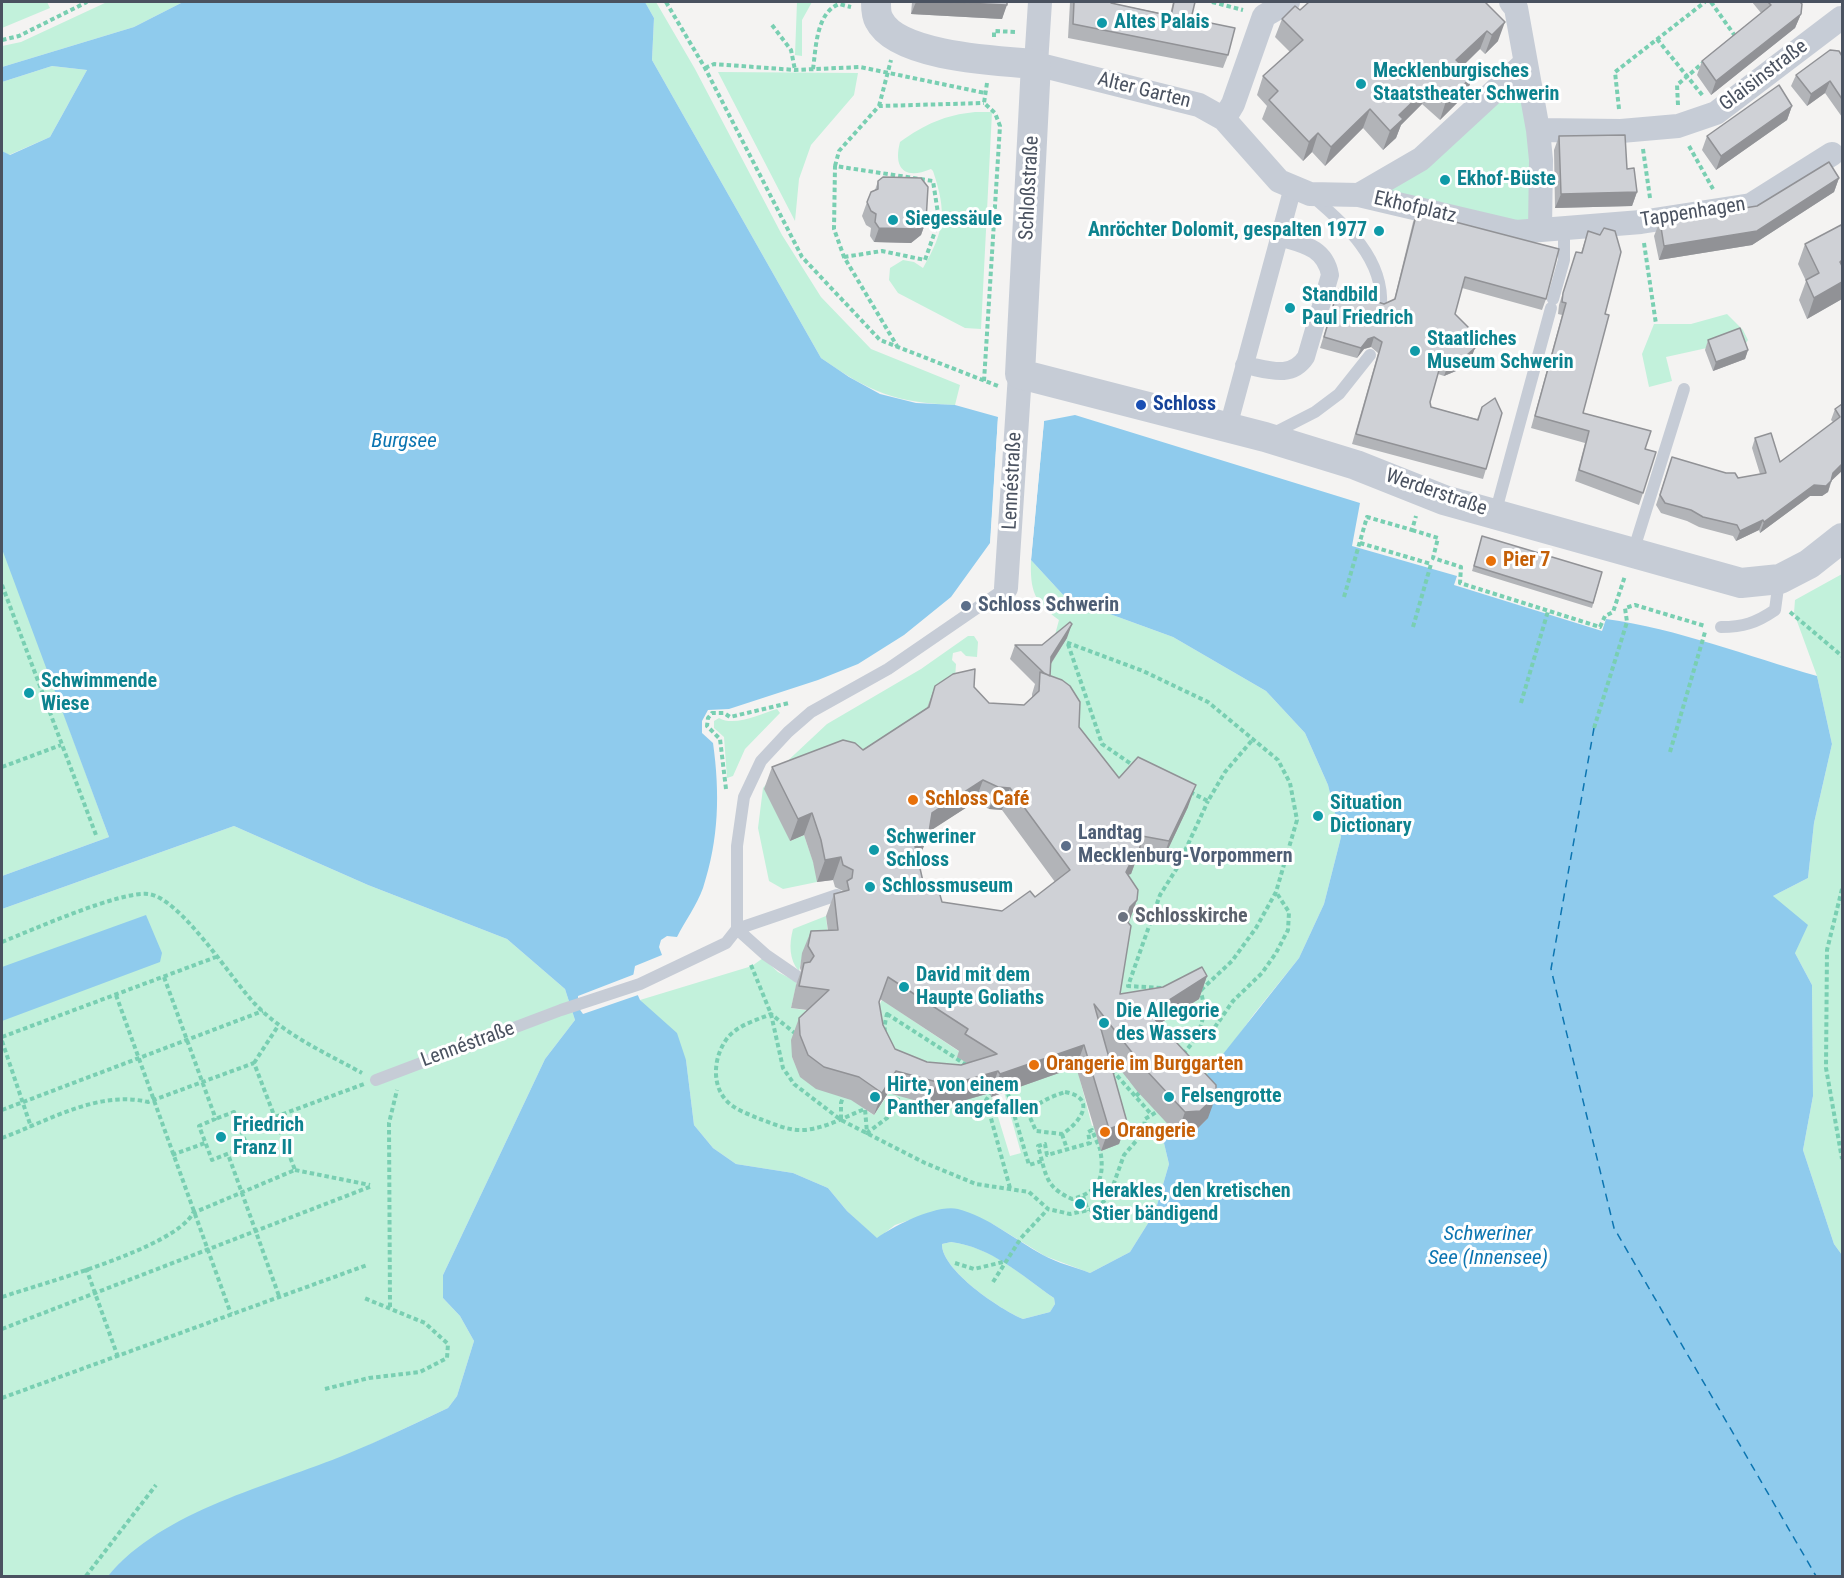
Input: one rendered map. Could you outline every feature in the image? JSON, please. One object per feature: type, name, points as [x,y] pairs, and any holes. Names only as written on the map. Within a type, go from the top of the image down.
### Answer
[{"type":"street","name":"Schloßstraße","points":[[1011,380],[1040,2]]},
{"type":"street","points":[[1224,119],[1233,104],[1264,16],[1288,2]]},
{"type":"street","points":[[1511,2],[1516,8],[1538,130],[1541,160],[1540,230]]},
{"type":"street","points":[[867,6],[895,37],[926,48],[993,61],[1036,64]]},
{"type":"street","name":"Glaisinstraße","points":[[1538,130],[1631,130],[1678,126],[1716,113],[1837,14]]},
{"type":"street","name":"Ekhofplatz","points":[[1359,195],[1421,159],[1525,63]]},
{"type":"street","name":"Alter Garten","points":[[1036,64],[1199,105],[1224,119],[1279,182],[1302,190]]},
{"type":"street","name":"Tappenhagen","points":[[1540,230],[1647,221],[1751,205],[1832,154]]},
{"type":"street","points":[[1228,427],[1279,237],[1302,190],[1359,195]]},
{"type":"street","name":"Ekhofplatz","points":[[1359,195],[1516,232],[1540,230]]},
{"type":"street","points":[[1244,365],[1287,372],[1299,368],[1306,357],[1330,275],[1328,264],[1312,247],[1279,237]]},
{"type":"street","name":"Lennéstraße","points":[[1006,588],[1016,418],[1011,380]]},
{"type":"street","name":"Werderstraße","points":[[1011,380],[1265,437],[1356,465],[1444,500],[1495,514],[1629,565],[1778,590],[1842,538]]},
{"type":"lane","points":[[1302,190],[1350,229],[1378,278],[1381,306]]},
{"type":"lane","points":[[1495,514],[1564,260],[1564,228]]},
{"type":"lane","points":[[1265,437],[1315,412],[1331,400],[1370,355]]},
{"type":"lane","points":[[1629,565],[1684,389]]},
{"type":"lane","points":[[798,977],[766,955],[737,929],[739,829],[744,796],[761,761],[788,732],[811,712],[888,669],[1006,588]]},
{"type":"lane","points":[[1721,627],[1742,627],[1760,620],[1775,610],[1778,590]]},
{"type":"lane","points":[[737,929],[837,895]]},
{"type":"lane","name":"Lennéstraße","points":[[376,1080],[561,1010],[640,984],[726,943],[737,929]]},
{"type":"path","points":[[2,40],[19,36],[87,2]]},
{"type":"path","points":[[666,2],[705,68],[802,257],[880,340],[984,381],[1011,380]]},
{"type":"path","points":[[1212,2],[1264,16]]},
{"type":"path","points":[[1656,324],[1647,221],[1631,130],[1615,72],[1705,2]]},
{"type":"path","points":[[1712,2],[1736,35],[1728,42]]},
{"type":"path","points":[[813,69],[817,41],[826,13],[838,4],[867,6]]},
{"type":"path","points":[[772,25],[791,50],[795,70]]},
{"type":"path","points":[[895,37],[879,106],[839,151],[835,166],[834,229],[844,257],[898,347]]},
{"type":"path","points":[[1657,39],[1716,113]]},
{"type":"path","points":[[1712,55],[1677,85],[1678,126],[1724,208]]},
{"type":"path","points":[[705,68],[714,64],[795,70],[860,67],[985,93],[984,103]]},
{"type":"path","points":[[879,106],[984,103],[995,113],[1000,126],[984,381]]},
{"type":"path","points":[[835,166],[933,181],[939,220],[925,260],[882,251],[844,257]]},
{"type":"path","points":[[1412,530],[1418,512]]},
{"type":"path","points":[[1344,597],[1367,517],[1438,538],[1413,627]]},
{"type":"path","points":[[1360,543],[1431,564]]},
{"type":"path","points":[[1433,558],[1461,567],[1460,583],[1600,627],[1605,616],[1635,605],[1707,626],[1721,627]]},
{"type":"path","points":[[1613,612],[1629,565]]},
{"type":"path","points":[[2,585],[96,835]]},
{"type":"path","points":[[1778,590],[1842,656]]},
{"type":"path","points":[[1594,728],[1627,622],[1625,608]]},
{"type":"path","points":[[1521,703],[1548,611]]},
{"type":"path","points":[[1054,637],[1143,671],[1208,702],[1278,759],[1290,783],[1296,804],[1297,820],[1276,892],[1257,928],[1232,961],[1191,996]]},
{"type":"path","points":[[1670,752],[1703,640]]},
{"type":"path","points":[[1068,644],[1102,744],[1136,767]]},
{"type":"path","points":[[726,789],[720,739],[707,726],[708,718],[712,713],[724,713],[730,717],[789,703]]},
{"type":"path","points":[[1163,988],[1128,986],[1160,895],[1177,868],[1208,801],[1225,772],[1254,738]]},
{"type":"path","points":[[2,767],[61,745]]},
{"type":"path","points":[[1187,791],[1208,801]]},
{"type":"path","points":[[1842,889],[1827,950],[1826,1056],[1842,1159]]},
{"type":"path","points":[[1176,1062],[1196,1040],[1215,1027],[1233,1001],[1262,973],[1276,953],[1288,930],[1289,912],[1276,892]]},
{"type":"path","points":[[2,942],[124,896],[149,894],[165,900],[172,907],[278,1026],[376,1080]]},
{"type":"path","points":[[31,1127],[2,1039],[216,957]]},
{"type":"path","points":[[752,966],[771,1014],[783,1068],[794,1084],[841,1120],[925,1163],[976,1184],[1029,1192],[1048,1209],[1070,1214],[1098,1208],[1110,1194],[1124,1155],[1143,1133],[1145,1119],[1162,1107],[1167,1113]]},
{"type":"path","points":[[164,977],[215,1119]]},
{"type":"path","points":[[1191,990],[1200,990]]},
{"type":"path","points":[[1196,1040],[1206,1006],[1200,990]]},
{"type":"path","points":[[116,995],[231,1314]]},
{"type":"path","points":[[2,1110],[263,1011]]},
{"type":"path","points":[[771,1014],[796,1034]]},
{"type":"path","points":[[771,1014],[745,1025],[729,1036],[718,1058],[715,1074],[724,1098],[741,1112],[781,1127],[812,1129],[841,1120],[865,1109],[867,1133]]},
{"type":"path","points":[[887,1014],[965,1064],[951,1074],[934,1079],[909,1073],[896,1064],[885,1042],[887,1014]]},
{"type":"path","points":[[2,1138],[102,1101],[117,1098],[153,1101],[254,1064],[278,1026]]},
{"type":"path","points":[[254,1064],[295,1170]]},
{"type":"path","points":[[390,1307],[389,1123],[398,1086],[408,1067]]},
{"type":"path","points":[[1112,1070],[1130,1086],[1151,1114]]},
{"type":"path","points":[[905,1080],[909,1073]]},
{"type":"path","points":[[240,1130],[376,1080]]},
{"type":"path","points":[[1136,1096],[1145,1088],[1137,1080]]},
{"type":"path","points":[[1005,1082],[1029,1165],[1042,1161]]},
{"type":"path","points":[[999,1084],[986,1100],[1010,1188]]},
{"type":"path","points":[[867,1133],[891,1115],[902,1088]]},
{"type":"path","points":[[841,1120],[840,1103],[849,1089]]},
{"type":"path","points":[[1065,1092],[1074,1093],[1081,1099],[1084,1111],[1080,1121],[1062,1134],[1036,1131],[1029,1116],[1049,1097],[1065,1092]]},
{"type":"path","points":[[234,1112],[240,1130],[247,1146],[212,1160],[199,1126],[234,1112]]},
{"type":"path","points":[[1092,1130],[1103,1164],[1099,1183],[1083,1196],[1072,1199],[1058,1193],[1046,1180],[1038,1146],[1045,1144],[1047,1155],[1067,1149],[1090,1143],[1088,1132],[1092,1130]]},
{"type":"path","points":[[1062,1134],[1067,1149]]},
{"type":"path","points":[[172,1155],[205,1143]]},
{"type":"path","points":[[1100,1149],[1106,1144]]},
{"type":"path","points":[[229,1157],[279,1296]]},
{"type":"path","points":[[2,1297],[157,1243],[190,1220],[193,1213],[295,1170],[372,1186],[2,1329]]},
{"type":"path","points":[[1083,1196],[1088,1211]]},
{"type":"path","points":[[993,1282],[1003,1262],[1021,1238],[1048,1209]]},
{"type":"path","points":[[956,1263],[974,1269],[1003,1262]]},
{"type":"path","points":[[2,1398],[368,1265]]},
{"type":"path","points":[[86,1268],[118,1357]]},
{"type":"path","points":[[325,1389],[369,1378],[420,1372],[447,1358],[447,1344],[425,1323],[364,1298]]},
{"type":"path","points":[[86,1576],[156,1485]]},
{"type":"green space","points":[[2,2],[47,2],[50,8],[2,28]]},
{"type":"green space","points":[[107,2],[183,2],[134,27],[2,67],[2,46],[21,42]]},
{"type":"green space","points":[[645,2],[656,2],[695,69],[782,235],[821,297],[871,349],[960,385],[955,405],[916,402],[884,394],[838,370],[821,358],[652,60],[654,18]]},
{"type":"green space","points":[[797,2],[812,2],[802,20],[802,56],[795,55]]},
{"type":"green space","points":[[1525,63],[1539,229],[1359,195]]},
{"type":"green space","points":[[52,66],[87,70],[50,137],[9,155],[2,151],[2,82]]},
{"type":"green space","points":[[718,72],[858,73],[854,95],[811,145],[799,179],[795,221]]},
{"type":"green space","points":[[975,112],[992,112],[981,329],[965,328],[898,293],[889,280],[890,268],[903,260],[914,262],[923,268],[936,243],[942,221],[942,210],[933,171],[931,169],[914,173],[903,170],[898,159],[900,142],[936,121]]},
{"type":"green space","points":[[1727,314],[1743,330],[1748,340],[1741,351],[1716,346],[1666,357],[1672,381],[1649,387],[1642,354],[1654,324],[1691,324]]},
{"type":"green space","name":"Schwimmende Wiese","points":[[2,549],[109,837],[2,876]]},
{"type":"green space","points":[[1031,560],[1066,598],[1173,637],[1266,691],[1305,733],[1328,785],[1341,837],[1324,904],[1299,958],[1254,1014],[1163,1139],[1169,1164],[1155,1212],[1130,1252],[1090,1273],[1045,1256],[991,1223],[930,1213],[895,1225],[877,1239],[847,1211],[828,1188],[793,1173],[736,1164],[713,1148],[694,1125],[686,1060],[640,1000],[752,966],[763,958],[778,972],[797,982],[791,1008],[817,1012],[792,1057],[803,1077],[815,1087],[850,1099],[874,1115],[889,1093],[875,1013],[882,1000],[960,1052],[957,1057],[975,1064],[991,1094],[1010,1156],[1021,1153],[1004,1092],[1080,1064],[1079,1076],[1092,1126],[1112,1120],[1097,1057],[1113,1053],[1127,1070],[1127,1079],[1130,1082],[1148,1030],[1165,1021],[1198,997],[1113,1011],[1130,913],[1111,801],[1045,699],[1049,657],[1059,620],[1044,607],[1035,595],[1031,580]]},
{"type":"green space","points":[[1842,574],[1842,1255],[1834,1244],[1803,1150],[1813,1096],[1812,985],[1795,953],[1773,896],[1808,878],[1814,823],[1832,744],[1817,676],[1794,613],[1795,600]]},
{"type":"green space","points":[[968,636],[974,636],[978,642],[977,657],[966,656],[961,651],[953,653],[952,660],[956,664],[954,694],[927,709],[790,841],[804,835],[817,873],[817,882],[783,889],[769,881],[758,828],[763,788],[780,768],[827,724],[921,669]]},
{"type":"green space","points":[[777,709],[780,713],[745,749],[733,776],[727,778],[724,737],[714,728],[714,721],[719,718],[740,720]]},
{"type":"green space","points":[[234,826],[368,885],[507,939],[565,989],[575,1020],[545,1059],[443,1275],[443,1298],[460,1316],[474,1341],[457,1396],[448,1408],[121,1562],[108,1576],[2,1576],[2,909]]},
{"type":"green space","points":[[826,916],[830,953],[803,953],[799,971],[793,962],[791,952],[793,929]]},
{"type":"green space","points":[[951,1242],[980,1250],[1018,1271],[1054,1298],[1055,1304],[1050,1312],[1023,1319],[987,1298],[961,1277],[951,1265],[944,1254],[942,1244]]},
{"type":"water","points":[[183,2],[645,2],[654,18],[652,60],[821,358],[880,394],[916,403],[955,405],[998,417],[990,543],[951,597],[904,635],[858,664],[818,680],[729,709],[708,710],[702,721],[702,733],[713,743],[717,780],[717,816],[712,852],[703,888],[677,937],[667,936],[661,940],[659,947],[662,955],[635,966],[632,982],[640,1000],[677,1033],[686,1060],[694,1125],[713,1148],[736,1164],[793,1173],[828,1188],[847,1211],[877,1238],[916,1217],[949,1208],[980,1217],[1048,1258],[1090,1273],[1130,1252],[1155,1212],[1169,1164],[1163,1139],[1167,1125],[1299,958],[1324,904],[1341,837],[1328,785],[1305,733],[1266,691],[1173,637],[1066,598],[1031,560],[1044,421],[1075,415],[1360,503],[1352,546],[1457,576],[1454,585],[1602,631],[1606,619],[1660,629],[1817,676],[1832,744],[1814,823],[1808,878],[1773,896],[1808,925],[1795,953],[1812,985],[1813,1096],[1803,1150],[1834,1244],[1842,1255],[1842,1576],[108,1576],[131,1553],[187,1517],[252,1489],[347,1454],[448,1408],[457,1396],[474,1341],[460,1316],[443,1298],[443,1275],[545,1059],[575,1020],[565,989],[507,939],[368,885],[234,826],[2,909],[2,876],[109,837],[2,549],[2,151],[10,155],[50,137],[87,70],[52,66],[2,82],[2,67],[134,27]],"holes":[[[951,1242],[966,1245],[1005,1263],[1054,1298],[1055,1304],[1050,1312],[1023,1319],[974,1288],[951,1265],[944,1254],[942,1244]]]},
{"type":"water","points":[[146,915],[162,953],[160,962],[2,1021],[2,967]]},
{"type":"pier","points":[[998,417],[1001,417],[993,543],[990,549]]},
{"type":"pier","points":[[1041,421],[1044,421],[1031,560],[1028,560]]},
{"type":"pier","points":[[635,974],[641,994],[583,1014],[578,1007],[578,996]]},
{"type":"building","points":[[943,2],[1007,2],[1007,5]]},
{"type":"building","points":[[1074,2],[1111,2],[1171,16],[1174,2],[1195,2],[1191,19],[1235,28],[1228,55],[1073,24]]},
{"type":"building","name":"Mecklenburgisches Staatstheater Schwerin","points":[[1309,2],[1485,2],[1505,22],[1492,35],[1487,31],[1456,60],[1473,76],[1446,101],[1429,86],[1399,115],[1403,119],[1390,131],[1370,109],[1331,147],[1318,133],[1309,142],[1269,100],[1278,91],[1263,76],[1303,40],[1282,19],[1295,6],[1300,10]]},
{"type":"building","points":[[1768,2],[1800,2],[1802,4],[1801,14],[1716,81],[1702,61],[1771,5]]},
{"type":"building","points":[[1830,50],[1839,51],[1842,56],[1842,99],[1830,81],[1811,94],[1796,75]]},
{"type":"building","points":[[1779,85],[1792,106],[1721,156],[1707,136]]},
{"type":"building","points":[[1625,135],[1627,169],[1634,168],[1637,192],[1561,194],[1559,136]]},
{"type":"building","points":[[1829,162],[1839,178],[1757,231],[1664,246],[1660,221],[1757,206]]},
{"type":"building","name":"Siegessäule","points":[[883,177],[921,178],[928,187],[926,221],[917,229],[879,228],[875,222],[876,214],[871,211],[867,202],[871,192],[878,189],[878,181]]},
{"type":"building","name":"Staatliches Museum Schwerin","points":[[1417,212],[1559,249],[1546,299],[1465,277],[1455,314],[1470,329],[1475,348],[1460,361],[1448,365],[1441,363],[1430,402],[1431,407],[1478,420],[1482,407],[1495,398],[1502,413],[1486,469],[1356,434],[1382,342],[1374,337],[1368,339],[1361,348],[1324,337],[1338,289],[1384,304],[1395,299]]},
{"type":"building","points":[[1841,225],[1842,282],[1814,298],[1806,280],[1819,273],[1805,244]]},
{"type":"building","points":[[1604,228],[1615,231],[1621,252],[1605,314],[1609,315],[1583,413],[1651,431],[1645,449],[1656,452],[1643,493],[1579,470],[1589,431],[1535,416],[1566,303],[1562,302],[1563,293],[1576,252],[1582,253],[1588,231],[1600,235]]},
{"type":"building","points":[[1740,328],[1748,350],[1716,362],[1708,340]]},
{"type":"building","points":[[1842,404],[1842,464],[1833,473],[1831,481],[1826,486],[1814,485],[1764,522],[1763,520],[1740,531],[1737,525],[1703,517],[1691,510],[1665,503],[1660,495],[1672,457],[1726,473],[1735,473],[1738,478],[1766,473],[1755,438],[1771,433],[1780,462],[1840,417],[1835,409]]},
{"type":"building","points":[[1482,536],[1602,572],[1593,603],[1474,566]]},
{"type":"building","points":[[1070,622],[1072,624],[1051,657],[1050,676],[1015,645],[1042,645]]},
{"type":"building","points":[[975,669],[974,687],[989,703],[1024,705],[1039,691],[1040,672],[1062,680],[1070,686],[1080,702],[1079,727],[1119,778],[1138,757],[1196,785],[1169,841],[1142,836],[1139,852],[1135,853],[1126,872],[1138,890],[1137,900],[1130,907],[1126,920],[1131,926],[1120,994],[1163,987],[1202,967],[1207,976],[1149,1013],[1216,1085],[1216,1096],[1200,1111],[1185,1112],[1145,1069],[1094,1004],[1127,1122],[1109,1129],[1084,1045],[1000,1074],[998,1071],[956,1083],[937,1082],[896,1071],[882,1093],[859,1077],[824,1067],[808,1055],[800,1035],[799,1018],[829,990],[799,986],[804,963],[810,962],[814,956],[808,946],[811,931],[838,930],[834,894],[849,890],[847,881],[852,878],[853,870],[843,865],[841,857],[825,860],[812,813],[798,819],[772,767],[843,740],[855,743],[863,750],[929,707],[935,686],[953,674]],"holes":[[[983,780],[998,787],[1010,788],[1070,870],[1035,897],[1030,891],[1002,911],[942,902],[940,895],[931,887],[924,886],[915,846],[929,832],[932,813]],[[888,977],[968,1029],[965,1034],[997,1054],[961,1065],[927,1062],[895,1049],[883,1025],[879,1002]]]},
{"type":"ferry route","points":[[1594,728],[1551,969],[1614,1228],[1816,1576]]},
{"type":"place","name":"Altes Palais","points":[[1102,23]]},
{"type":"place","name":"Mecklenburgisches Staatstheater Schwerin","points":[[1361,84]]},
{"type":"place","name":"Ekhof-Büste","points":[[1445,180]]},
{"type":"place","name":"Siegessäule","points":[[893,220]]},
{"type":"place","name":"Anröchter Dolomit, gespalten 1977","points":[[1379,231]]},
{"type":"place","name":"Standbild Paul Friedrich","points":[[1290,308]]},
{"type":"place","name":"Staatliches Museum Schwerin","points":[[1415,351]]},
{"type":"place","name":"Schloss","points":[[1141,405]]},
{"type":"place","name":"Pier 7","points":[[1491,561]]},
{"type":"place","name":"Schloss Schwerin","points":[[966,606]]},
{"type":"place","name":"Schwimmende Wiese","points":[[29,693]]},
{"type":"place","name":"Schloss Café","points":[[913,800]]},
{"type":"place","name":"Situation Dictionary","points":[[1318,816]]},
{"type":"place","name":"Landtag Mecklenburg-Vorpommern","points":[[1066,846]]},
{"type":"place","name":"Schweriner Schloss","points":[[874,850]]},
{"type":"place","name":"Schlossmuseum","points":[[870,887]]},
{"type":"place","name":"Schlosskirche","points":[[1123,917]]},
{"type":"place","name":"David mit dem Haupte Goliaths","points":[[904,987]]},
{"type":"place","name":"Die Allegorie des Wassers","points":[[1104,1023]]},
{"type":"place","name":"Orangerie im Burggarten","points":[[1034,1065]]},
{"type":"place","name":"Hirte, von einem Panther angefallen","points":[[875,1097]]},
{"type":"place","name":"Felsengrotte","points":[[1169,1097]]},
{"type":"place","name":"Orangerie","points":[[1105,1132]]},
{"type":"place","name":"Friedrich Franz II","points":[[221,1137]]},
{"type":"place","name":"Herakles, den kretischen Stier bändigend","points":[[1080,1204]]},
{"type":"water label","name":"Burgsee","points":[[404,442]]},
{"type":"water label","name":"Schweriner See (Innensee)","points":[[1488,1247]]}]
